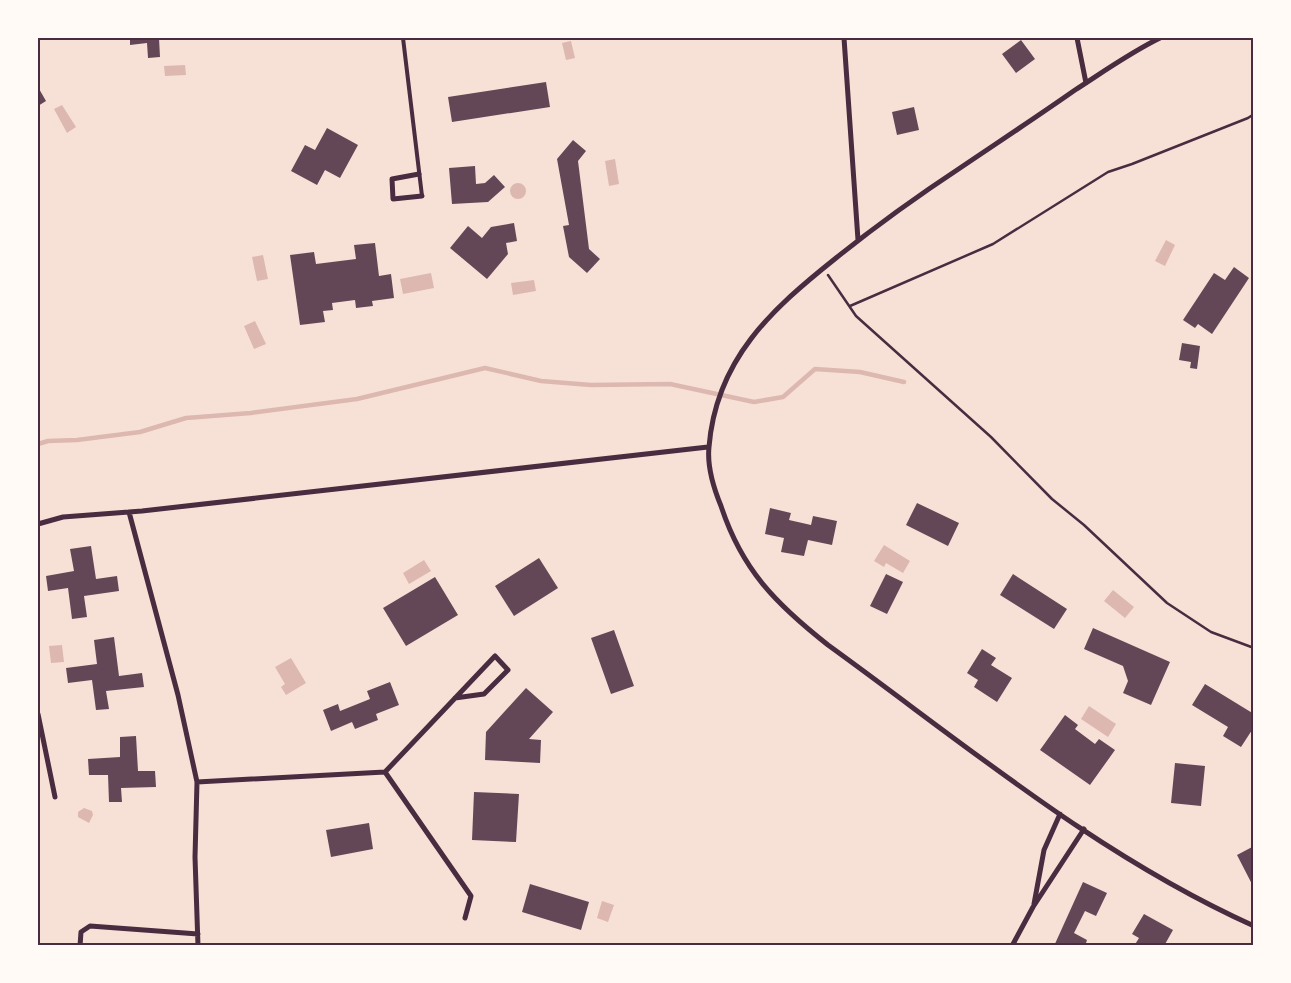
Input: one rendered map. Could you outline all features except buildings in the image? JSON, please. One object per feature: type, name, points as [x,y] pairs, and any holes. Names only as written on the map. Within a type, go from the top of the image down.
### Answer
[{"type":"street","points":[[844,38],[858,240]]},
{"type":"street","points":[[1076,38],[1086,83]]},
{"type":"street","points":[[1160,38],[1086,83],[884,219],[787,298],[755,332],[742,350],[719,401],[708,447],[716,490],[730,531],[746,563],[771,596],[828,645],[1060,814],[1184,891],[1254,926]]},
{"type":"street","points":[[419,174],[392,179],[393,200],[422,196]]},
{"type":"street","points":[[38,524],[63,517],[129,512],[708,447]]},
{"type":"street","points":[[129,512],[178,695],[197,782],[195,857],[198,946]]},
{"type":"street","points":[[197,782],[386,772],[455,698],[495,656],[508,670],[484,694],[455,698]]},
{"type":"street","points":[[38,714],[55,797]]},
{"type":"street","points":[[386,772],[471,896],[465,918]]},
{"type":"street","points":[[1033,907],[1046,846],[1060,814]]},
{"type":"street","points":[[1012,946],[1033,907],[1084,830]]},
{"type":"street","points":[[80,946],[81,932],[90,926],[198,934]]},
{"type":"lane","points":[[403,38],[422,196]]},
{"type":"path","points":[[850,306],[993,244],[1108,172],[1141,161],[1254,114]]},
{"type":"path","points":[[823,268],[856,316],[991,437],[1052,499],[1084,525],[1167,603],[1211,632],[1254,648]]},
{"type":"shaded area","points":[[571,41],[575,58],[566,60],[562,43]]},
{"type":"shaded area","points":[[185,65],[186,75],[165,76],[164,66]]},
{"type":"shaded area","points":[[62,105],[76,127],[67,133],[54,109]]},
{"type":"shaded area","points":[[615,159],[619,184],[609,186],[605,161]]},
{"type":"shaded area","points":[[515,183],[521,183],[526,188],[524,197],[515,199],[510,194],[510,188]]},
{"type":"shaded area","points":[[1166,240],[1175,245],[1165,266],[1155,261]]},
{"type":"shaded area","points":[[263,255],[268,279],[257,281],[252,257]]},
{"type":"shaded area","points":[[431,273],[434,288],[403,294],[400,279]]},
{"type":"shaded area","points":[[534,280],[536,291],[513,295],[511,283]]},
{"type":"shaded area","points":[[255,321],[266,344],[254,349],[244,326]]},
{"type":"shaded area","points":[[884,545],[910,561],[903,573],[886,563],[884,567],[874,561]]},
{"type":"shaded area","points":[[424,560],[431,571],[409,584],[403,573]]},
{"type":"shaded area","points":[[1113,590],[1134,607],[1125,618],[1104,601]]},
{"type":"shaded area","points":[[62,645],[64,662],[51,663],[49,646]]},
{"type":"shaded area","points":[[291,658],[306,683],[286,695],[281,687],[285,684],[275,667]]},
{"type":"shaded area","points":[[1089,706],[1116,724],[1108,737],[1081,719]]},
{"type":"shaded area","points":[[84,808],[92,811],[93,815],[89,823],[78,817],[78,812]]},
{"type":"shaded area","points":[[602,901],[614,905],[608,922],[597,918]]},
{"type":"waterway","points":[[38,444],[48,441],[77,440],[140,432],[186,418],[251,413],[357,399],[485,368],[541,381],[591,385],[670,384],[754,402],[783,397],[815,369],[860,372],[904,382]]}]
